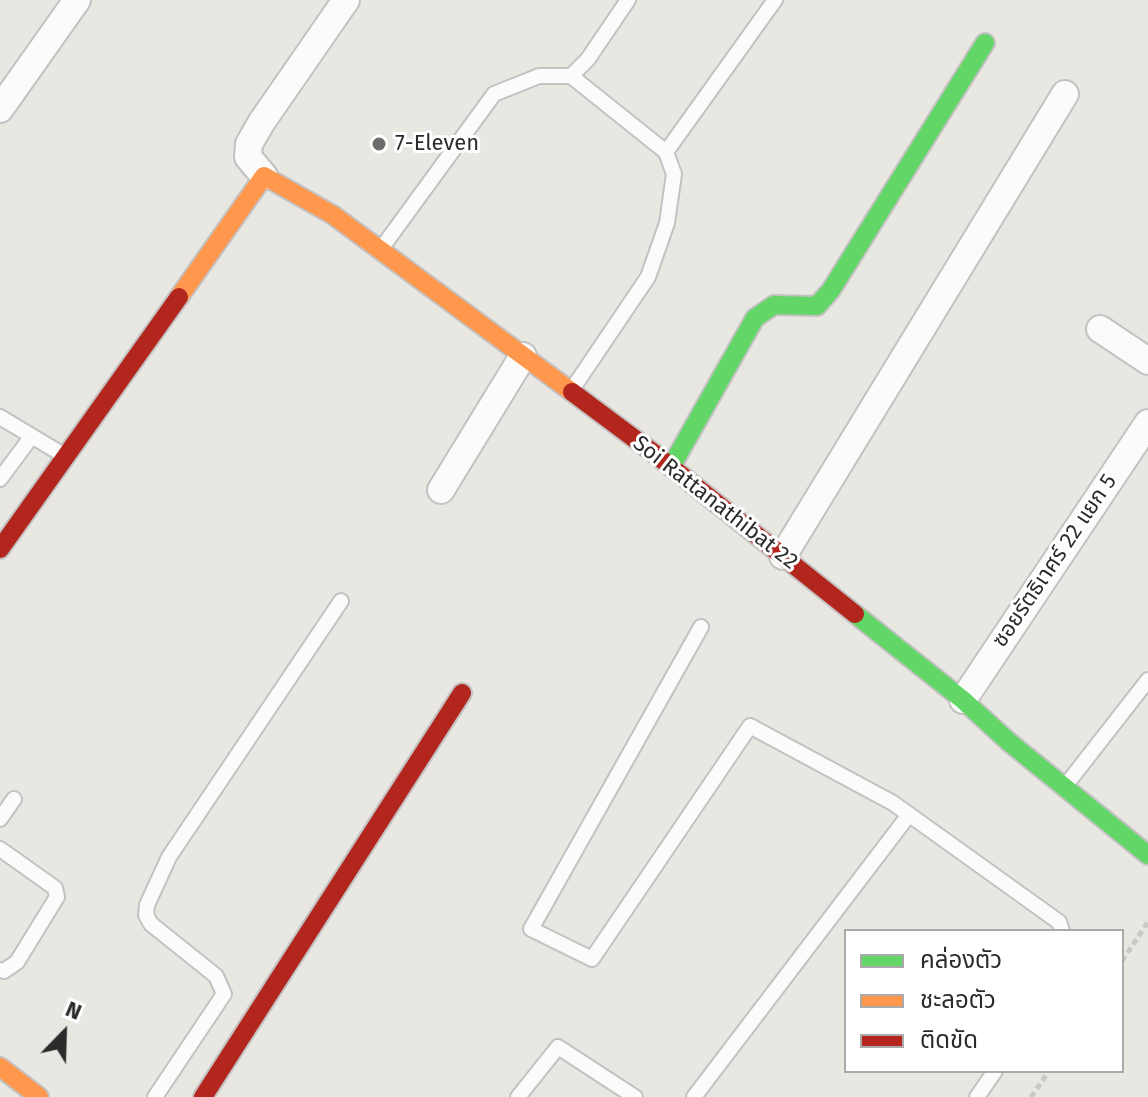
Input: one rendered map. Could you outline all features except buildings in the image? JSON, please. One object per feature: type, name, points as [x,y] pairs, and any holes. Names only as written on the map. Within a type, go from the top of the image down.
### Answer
[{"type":"street","points":[[0,109],[77,0]]},
{"type":"street","points":[[0,549],[264,176],[248,157],[249,144],[346,0]]},
{"type":"street","points":[[671,467],[755,318],[774,305],[817,306],[831,290],[985,43]]},
{"type":"street","points":[[783,556],[1065,94]]},
{"type":"street","name":"Soi Rattanathibat 22","points":[[264,176],[333,215],[671,467],[963,700],[1009,742],[1148,855]]},
{"type":"street","points":[[1100,329],[1148,361]]},
{"type":"street","points":[[441,490],[523,356]]},
{"type":"street","name":"ซอยรัตธิเาศร์ 22 แยก 5","points":[[963,700],[1148,423]]},
{"type":"street","points":[[203,1097],[462,693]]},
{"type":"street","points":[[0,1067],[39,1097]]},
{"type":"lane","points":[[571,76],[588,59],[628,0]]},
{"type":"lane","points":[[666,152],[775,0]]},
{"type":"lane","points":[[381,250],[494,94],[539,76],[571,76],[666,152],[674,174],[667,223],[648,277],[571,391]]},
{"type":"lane","points":[[0,417],[65,457]]},
{"type":"lane","points":[[0,479],[32,436]]},
{"type":"lane","points":[[155,1097],[224,994],[216,976],[151,924],[146,915],[147,905],[169,857],[341,601]]},
{"type":"lane","points":[[701,627],[531,929],[592,959],[750,726],[893,803],[1059,922],[1061,929]]},
{"type":"lane","points":[[1066,786],[1148,680]]},
{"type":"lane","points":[[0,819],[14,799]]},
{"type":"lane","points":[[694,1097],[908,816]]},
{"type":"lane","points":[[0,849],[55,888],[57,897],[17,962],[4,971],[0,970]]},
{"type":"lane","points":[[518,1097],[558,1047],[635,1097]]},
{"type":"lane","points":[[977,1097],[994,1073]]},
{"type":"path","points":[[1124,958],[1148,922]]},
{"type":"path","points":[[1031,1097],[1048,1073]]},
{"type":"traffic: fast","points":[[671,467],[755,318],[774,305],[817,306],[831,290],[985,43]]},
{"type":"traffic: fast","points":[[855,614],[1148,855]]},
{"type":"traffic: slow","points":[[179,297],[264,176],[333,215],[572,392]]},
{"type":"traffic: slow","points":[[0,1067],[39,1097]]},
{"type":"traffic: jam","points":[[0,549],[179,297]]},
{"type":"traffic: jam","points":[[572,392],[655,454],[855,614]]},
{"type":"traffic: jam","points":[[203,1097],[462,693]]},
{"type":"place","name":"7-Eleven","points":[[379,144]]}]
